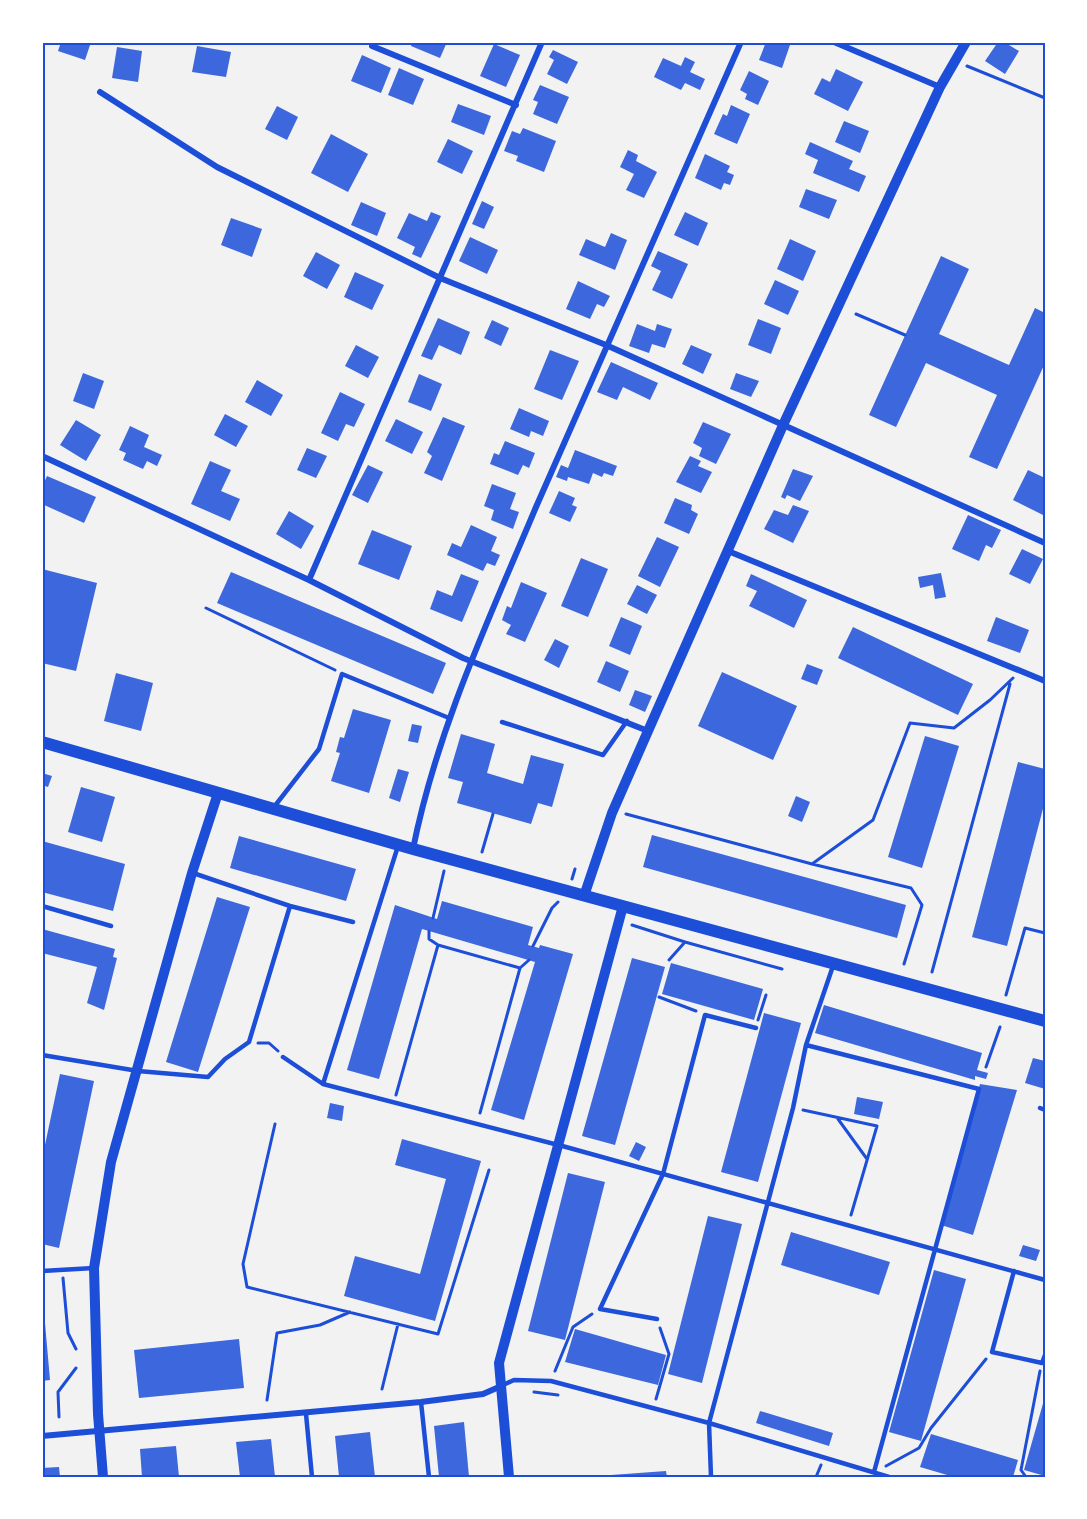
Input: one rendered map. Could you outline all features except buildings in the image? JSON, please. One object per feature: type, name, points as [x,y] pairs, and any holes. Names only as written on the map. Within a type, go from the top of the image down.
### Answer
[{"type":"main road","points":[[42,742],[274,807],[413,849],[1045,1021]]},
{"type":"street","points":[[309,580],[542,42]]},
{"type":"street","points":[[413,849],[449,718],[471,661],[606,345],[741,42]]},
{"type":"street","points":[[834,42],[940,87]]},
{"type":"street","points":[[584,896],[612,813],[783,423],[940,87],[966,42]]},
{"type":"street","points":[[372,45],[516,105]]},
{"type":"street","points":[[100,92],[217,167],[440,278],[606,345],[1045,543]]},
{"type":"street","points":[[42,456],[309,580],[471,661],[648,730]]},
{"type":"street","points":[[728,551],[1045,681]]},
{"type":"street","points":[[104,1477],[99,1431],[94,1268],[111,1162],[192,873],[218,793]]},
{"type":"street","points":[[509,1477],[499,1363],[623,906]]},
{"type":"street","points":[[42,1436],[422,1402],[483,1394],[500,1387]]},
{"type":"lane","points":[[274,807],[319,749],[342,674],[449,718]]},
{"type":"lane","points":[[502,722],[603,755],[627,721]]},
{"type":"lane","points":[[323,1084],[399,844]]},
{"type":"lane","points":[[192,873],[290,906],[354,922]]},
{"type":"lane","points":[[42,906],[111,926]]},
{"type":"lane","points":[[42,1054],[138,1071],[208,1077],[225,1059],[249,1042],[290,906]]},
{"type":"lane","points":[[711,1477],[709,1423],[793,1108],[806,1045],[834,964]]},
{"type":"lane","points":[[657,1318],[600,1309],[663,1174],[705,1014],[756,1028]]},
{"type":"lane","points":[[806,1045],[979,1089],[874,1472]]},
{"type":"lane","points":[[283,1057],[323,1084],[768,1202],[1045,1280]]},
{"type":"lane","points":[[42,1271],[94,1268]]},
{"type":"lane","points":[[1014,1271],[992,1352],[1042,1363],[1045,1355]]},
{"type":"lane","points":[[500,1387],[514,1380],[551,1381],[653,1410],[709,1423],[889,1477]]},
{"type":"lane","points":[[422,1402],[429,1477]]},
{"type":"lane","points":[[306,1414],[312,1477]]},
{"type":"path","points":[[956,62],[1045,98]]},
{"type":"path","points":[[856,314],[905,335]]},
{"type":"path","points":[[206,608],[342,674]]},
{"type":"path","points":[[932,972],[1011,682],[1017,669]]},
{"type":"path","points":[[812,864],[873,820],[910,723],[954,728],[1011,682]]},
{"type":"path","points":[[612,813],[676,826],[812,864],[911,888],[922,905],[904,964]]},
{"type":"path","points":[[482,852],[493,814]]},
{"type":"path","points":[[433,918],[444,871]]},
{"type":"path","points":[[533,946],[552,908],[558,902]]},
{"type":"path","points":[[627,936],[631,924],[685,942],[782,969]]},
{"type":"path","points":[[1006,994],[1025,928],[1045,933]]},
{"type":"path","points":[[429,931],[429,939],[438,945],[520,968]]},
{"type":"path","points":[[669,960],[685,942]]},
{"type":"path","points":[[394,1102],[438,945]]},
{"type":"path","points":[[477,1124],[520,968],[530,960]]},
{"type":"path","points":[[756,1028],[766,995]]},
{"type":"path","points":[[659,997],[705,1014]]},
{"type":"path","points":[[986,1067],[1000,1027]]},
{"type":"path","points":[[249,1042],[269,1043],[283,1057]]},
{"type":"path","points":[[793,1108],[876,1126],[848,1225]]},
{"type":"path","points":[[837,1117],[867,1158]]},
{"type":"path","points":[[275,1124],[243,1264],[247,1287],[438,1334],[489,1170]]},
{"type":"path","points":[[62,1270],[68,1334],[76,1349]]},
{"type":"path","points":[[551,1381],[573,1328],[600,1309]]},
{"type":"path","points":[[267,1400],[277,1333],[320,1325],[350,1312]]},
{"type":"path","points":[[653,1410],[669,1354],[657,1318]]},
{"type":"path","points":[[382,1389],[398,1324]]},
{"type":"path","points":[[874,1472],[919,1448],[931,1428],[992,1352]]},
{"type":"path","points":[[1026,1477],[1021,1470],[1024,1444],[1042,1363]]},
{"type":"path","points":[[59,1417],[58,1392],[76,1368]]}]
